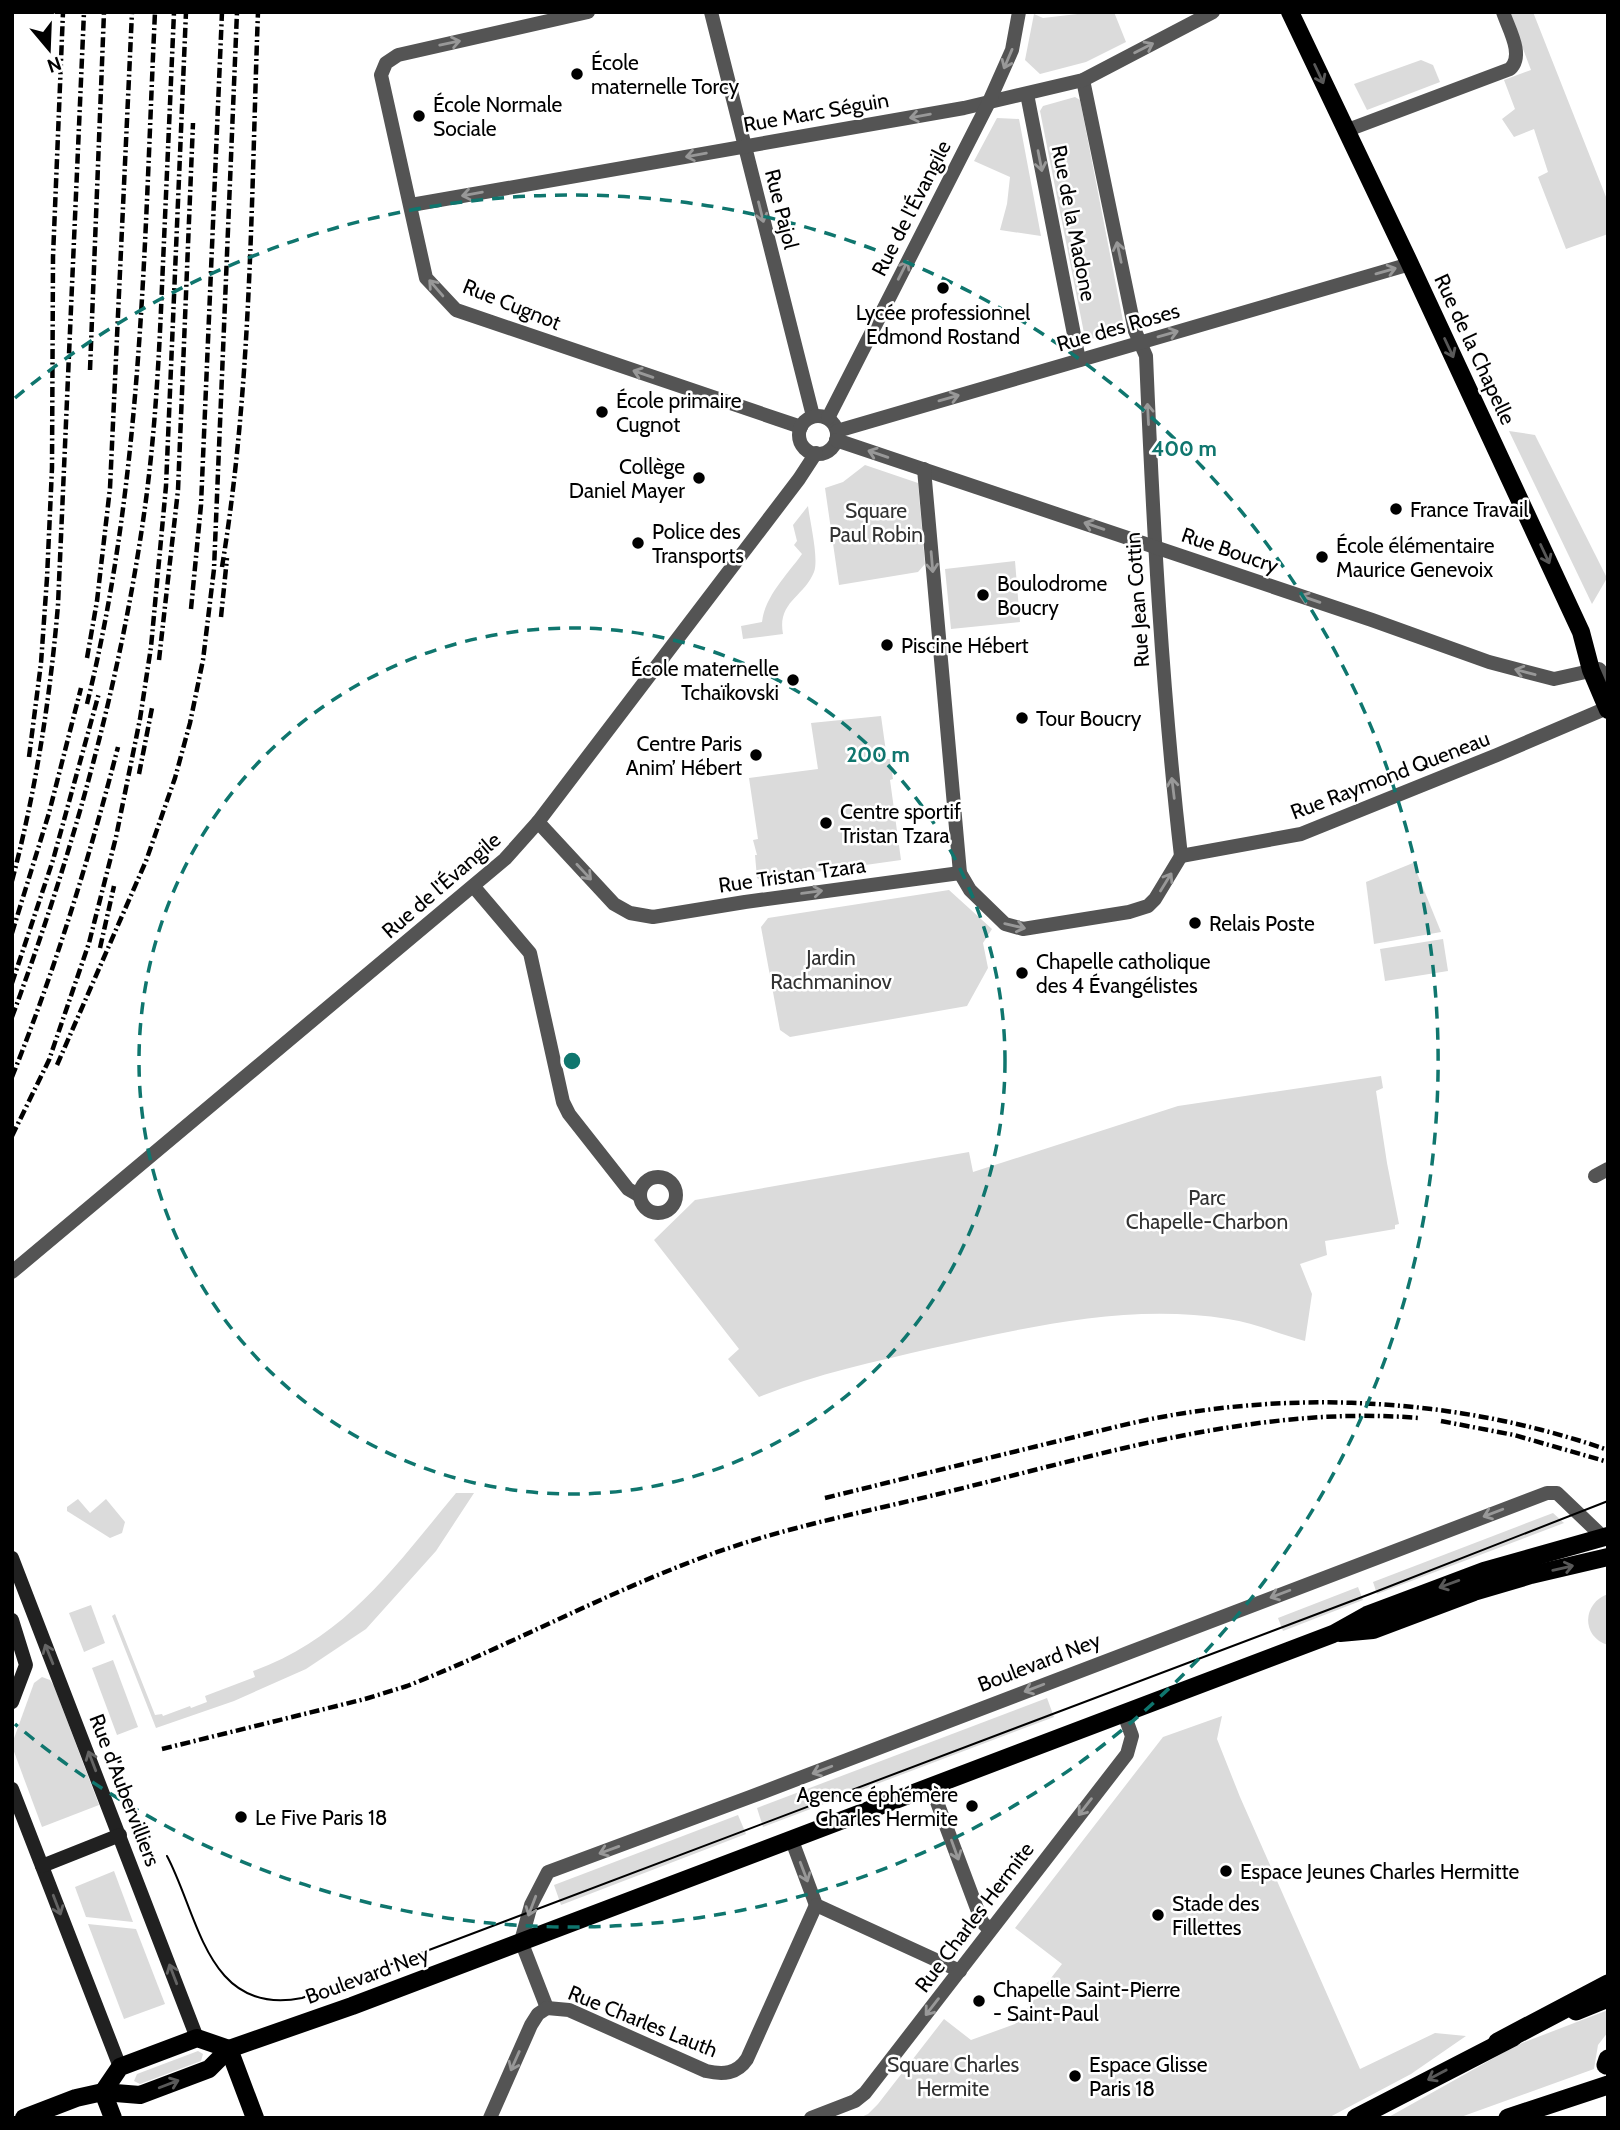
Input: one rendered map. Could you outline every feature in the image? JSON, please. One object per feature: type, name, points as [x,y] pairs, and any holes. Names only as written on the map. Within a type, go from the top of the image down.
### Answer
[{"type":"highway","points":[[1356,2118],[1608,1984]]},
{"type":"highway","points":[[1498,2043],[1608,1998]]},
{"type":"highway","points":[[1508,2118],[1608,2085]]},
{"type":"main road","name":"Rue de la Chapelle","points":[[1290,12],[1601,673],[1607,707]]},
{"type":"main road","name":"Boulevard Ney","points":[[229,2049],[352,2006],[1124,1714],[1333,1634],[1367,1615],[1484,1571],[1605,1536]]},
{"type":"main road","name":"Boulevard Ney","points":[[1333,1634],[1373,1630],[1474,1592],[1608,1557]]},
{"type":"main road","name":"Rue d'Aubervilliers","points":[[12,1558],[197,2038]]},
{"type":"main road","points":[[12,1620],[26,1665],[12,1702]]},
{"type":"main road","points":[[12,1789],[120,2067]]},
{"type":"main road","points":[[42,1866],[120,1835]]},
{"type":"main road","points":[[103,2092],[120,2067],[197,2038],[229,2049]]},
{"type":"main road","points":[[24,2118],[76,2098],[103,2092],[140,2095],[209,2069],[229,2049]]},
{"type":"main road","points":[[229,2049],[255,2118]]},
{"type":"main road","points":[[103,2092],[113,2118]]},
{"type":"street","name":"Rue Cugnot","points":[[588,12],[398,55],[386,63],[381,75],[426,278],[456,310],[801,428]]},
{"type":"street","name":"Rue Pajol","points":[[711,12],[744,146],[820,417]]},
{"type":"street","name":"Rue de l'Évangile","points":[[820,417],[988,104],[1012,50],[1019,12]]},
{"type":"street","name":"Rue Marc Séguin","points":[[411,205],[988,104],[1083,80],[1213,12]]},
{"type":"street","points":[[1345,131],[1510,69],[1517,53],[1503,12]]},
{"type":"street","name":"Rue de la Madone","points":[[1083,80],[1135,331],[1140,343]]},
{"type":"street","name":"Rue de la Madone","points":[[1027,94],[1079,360]]},
{"type":"street","name":"Rue des Roses","points":[[836,435],[1079,360],[1410,264]]},
{"type":"street","name":"Rue Jean Cottin","points":[[1140,343],[1146,356],[1169,752],[1181,856]]},
{"type":"street","points":[[820,417],[834,424],[836,435],[828,450],[816,453],[809,451],[800,441],[801,428],[805,421],[820,417]]},
{"type":"street","name":"Rue Boucry","points":[[836,435],[924,469],[1489,662],[1554,678],[1601,673]]},
{"type":"street","name":"Rue de l'Évangile","points":[[12,1272],[505,859],[538,822],[799,480],[816,453]]},
{"type":"street","points":[[924,469],[960,873],[970,890],[1005,924],[1023,929],[1129,912],[1148,906],[1155,899],[1181,856]]},
{"type":"street","name":"Rue Raymond Queneau","points":[[1181,856],[1301,834],[1535,740],[1607,707]]},
{"type":"street","name":"Rue Tristan Tzara","points":[[538,822],[614,904],[630,913],[653,917],[960,873]]},
{"type":"street","points":[[474,887],[530,953],[563,1102],[569,1114],[628,1189],[640,1196]]},
{"type":"street","name":"Boulevard Ney","points":[[521,1941],[531,1905],[548,1872],[1547,1493],[1557,1493],[1605,1536]]},
{"type":"street","name":"Rue Charles Hermite","points":[[811,2118],[861,2097],[960,1971],[1127,1754],[1132,1736],[1124,1714]]},
{"type":"street","points":[[931,1786],[982,1922],[990,1930]]},
{"type":"street","points":[[791,1838],[816,1905],[960,1971]]},
{"type":"street","name":"Rue Charles Lauth","points":[[521,1941],[547,2008],[569,2010],[706,2071],[730,2073],[747,2059],[816,1905]]},
{"type":"street","points":[[490,2118],[531,2025],[538,2014],[547,2008]]},
{"type":"green space","points":[[1114,12],[1126,42],[1086,62],[1040,74],[1025,60],[1034,14],[1043,18]]},
{"type":"green space","points":[[1509,12],[1533,12],[1608,202],[1608,234],[1566,249],[1538,177],[1548,172],[1534,129],[1514,137],[1502,119],[1515,109],[1504,80],[1531,70]]},
{"type":"green space","points":[[1421,60],[1433,65],[1440,82],[1367,110],[1354,84]]},
{"type":"green space","points":[[1075,97],[1080,100],[1124,326],[1111,334],[1094,338],[1085,338],[1040,111],[1043,106]]},
{"type":"green space","points":[[997,118],[1019,119],[1041,236],[1000,230],[1010,177],[974,161]]},
{"type":"green space","points":[[1509,431],[1535,435],[1607,578],[1592,604]]},
{"type":"green space","name":"Square Paul Robin","points":[[865,465],[918,483],[925,564],[918,572],[839,585],[825,488],[843,482]]},
{"type":"green space","points":[[808,506],[815,550],[815,566],[810,581],[784,614],[783,634],[743,639],[741,626],[762,622],[767,603],[802,554],[794,545],[797,541],[793,525]]},
{"type":"green space","name":"Boulodrome Boucry","points":[[1015,561],[1020,622],[951,629],[945,569]]},
{"type":"green space","name":"Centre sportif Tristan Tzara","points":[[881,716],[887,759],[890,759],[893,779],[890,780],[901,860],[794,875],[794,879],[773,882],[757,878],[757,855],[753,840],[758,839],[749,778],[818,769],[811,723]]},
{"type":"green space","points":[[1413,863],[1441,932],[1374,944],[1366,882]]},
{"type":"green space","name":"Jardin Rachmaninov","points":[[949,890],[992,929],[983,943],[988,968],[967,1006],[790,1037],[780,1030],[761,927],[768,918]]},
{"type":"green space","points":[[1443,939],[1448,971],[1385,981],[1380,949]]},
{"type":"green space","name":"Parc Chapelle-Charbon","points":[[1381,1076],[1383,1088],[1376,1091],[1399,1224],[1395,1225],[1395,1229],[1325,1241],[1327,1255],[1300,1264],[1312,1294],[1305,1341],[1228,1319],[1191,1315],[1116,1316],[1043,1325],[933,1348],[823,1375],[759,1397],[728,1359],[739,1349],[654,1240],[695,1200],[969,1152],[973,1172],[1178,1106]]},
{"type":"green space","points":[[456,1493],[474,1493],[436,1551],[366,1629],[306,1669],[234,1701],[156,1728],[112,1616],[115,1614],[155,1715],[163,1716],[190,1706],[191,1708],[207,1702],[205,1696],[255,1677],[253,1671],[286,1657],[342,1619],[390,1572]]},
{"type":"green space","points":[[78,1499],[90,1513],[106,1499],[125,1522],[122,1533],[110,1538],[67,1511],[67,1507]]},
{"type":"green space","points":[[1553,1513],[1564,1523],[1377,1594],[1373,1582]]},
{"type":"green space","points":[[1358,1587],[1363,1600],[1283,1631],[1278,1618]]},
{"type":"green space","points":[[1608,1594],[1608,1645],[1593,1635],[1588,1620],[1593,1605]]},
{"type":"green space","points":[[91,1605],[105,1643],[84,1652],[69,1613]]},
{"type":"green space","points":[[113,1660],[138,1727],[117,1735],[92,1668]]},
{"type":"green space","points":[[42,1677],[50,1680],[54,1686],[99,1805],[42,1827],[13,1749],[13,1741],[34,1683]]},
{"type":"green space","points":[[1047,1698],[1054,1717],[763,1827],[757,1808]]},
{"type":"green space","name":"Stade des Fillettes","points":[[1222,1716],[1217,1739],[1360,2069],[1435,2033],[1466,2036],[1411,2074],[1328,2118],[859,2118],[868,2114],[878,2104],[944,2019],[971,2040],[1015,2024],[1062,1964],[1015,1928],[1163,1737]]},
{"type":"green space","points":[[738,1815],[746,1834],[561,1905],[554,1885]]},
{"type":"green space","points":[[114,1871],[133,1922],[86,1917],[75,1887]]},
{"type":"green space","points":[[88,1924],[136,1929],[165,2004],[124,2019]]},
{"type":"green space","points":[[1608,2010],[1608,2032],[1598,2045],[1594,2069],[1458,2118],[1387,2118],[1517,2045]]},
{"type":"green space","points":[[198,2051],[203,2054],[201,2061],[140,2084],[134,2081],[137,2074]]},
{"type":"tram line","points":[[167,1856],[211,1957],[226,1977],[245,1992],[270,2000],[302,1998],[1370,1594],[1608,1501]]},
{"type":"railway","points":[[29,757],[41,663],[47,578],[52,468],[53,257],[63,12]]},
{"type":"railway","points":[[12,881],[41,744],[58,605],[84,12]]},
{"type":"railway","points":[[90,370],[104,12]]},
{"type":"railway","points":[[87,658],[97,601],[110,488],[132,12]]},
{"type":"railway","points":[[87,704],[106,619],[130,446],[138,360],[155,12]]},
{"type":"railway","points":[[12,1017],[75,829],[108,702],[135,572],[145,507],[156,397],[174,12]]},
{"type":"railway","points":[[12,1136],[49,1060],[89,943],[116,837],[140,719],[151,647],[166,486],[186,12]]},
{"type":"railway","points":[[191,609],[201,505],[222,12]]},
{"type":"railway","points":[[57,1065],[146,861],[175,778],[203,660],[214,569],[237,12]]},
{"type":"railway","points":[[222,567],[232,498],[245,360],[258,12]]},
{"type":"railway","points":[[159,660],[178,490],[193,123]]},
{"type":"railway","points":[[221,617],[227,558]]},
{"type":"railway","points":[[12,933],[49,813],[81,688]]},
{"type":"railway","points":[[12,983],[53,860],[99,693]]},
{"type":"railway","points":[[139,774],[152,708]]},
{"type":"railway","points":[[12,1077],[70,914],[118,747]]},
{"type":"railway","points":[[100,948],[114,886]]},
{"type":"railway","points":[[825,1498],[1150,1419],[1238,1406],[1345,1403],[1452,1412],[1505,1421],[1608,1450]]},
{"type":"railway","points":[[162,1749],[365,1699],[407,1686],[657,1575],[725,1549],[790,1530],[1184,1435],[1301,1419],[1360,1416],[1419,1418]]},
{"type":"railway","points":[[1441,1421],[1514,1435],[1608,1462]]},
{"type":"place","name":"École maternelle Torcy","points":[[577,74]]},
{"type":"place","name":"École Normale Sociale","points":[[419,116]]},
{"type":"place","name":"Lycée professionnel Edmond Rostand","points":[[943,288]]},
{"type":"place","name":"École primaire Cugnot","points":[[602,412]]},
{"type":"place","name":"Collège Daniel Mayer","points":[[699,478]]},
{"type":"place","name":"France Travail","points":[[1396,509]]},
{"type":"place","name":"Police des Transports","points":[[638,543]]},
{"type":"place","name":"École élémentaire Maurice Genevoix","points":[[1322,557]]},
{"type":"place","name":"Boulodrome Boucry","points":[[983,595]]},
{"type":"place","name":"Piscine Hébert","points":[[887,645]]},
{"type":"place","name":"École maternelle Tchaïkovski","points":[[793,680]]},
{"type":"place","name":"Tour Boucry","points":[[1022,718]]},
{"type":"place","name":"Centre Paris Anim’ Hébert","points":[[756,755]]},
{"type":"place","name":"Centre sportif Tristan Tzara","points":[[826,823]]},
{"type":"place","name":"Relais Poste","points":[[1195,923]]},
{"type":"place","name":"Chapelle catholique des 4 Évangélistes","points":[[1022,973]]},
{"type":"place","name":"Agence éphémère Charles Hermite","points":[[972,1806]]},
{"type":"place","name":"Le Five Paris 18","points":[[241,1817]]},
{"type":"place","name":"Espace Jeunes Charles Hermitte","points":[[1226,1871]]},
{"type":"place","name":"Stade des Fillettes","points":[[1158,1915]]},
{"type":"place","name":"Chapelle Saint-Pierre - Saint-Paul","points":[[979,2001]]},
{"type":"place","name":"Espace Glisse Paris 18","points":[[1075,2076]]},
{"type":"park label","name":"Square Charles Hermite","points":[[953,2076]]}]
